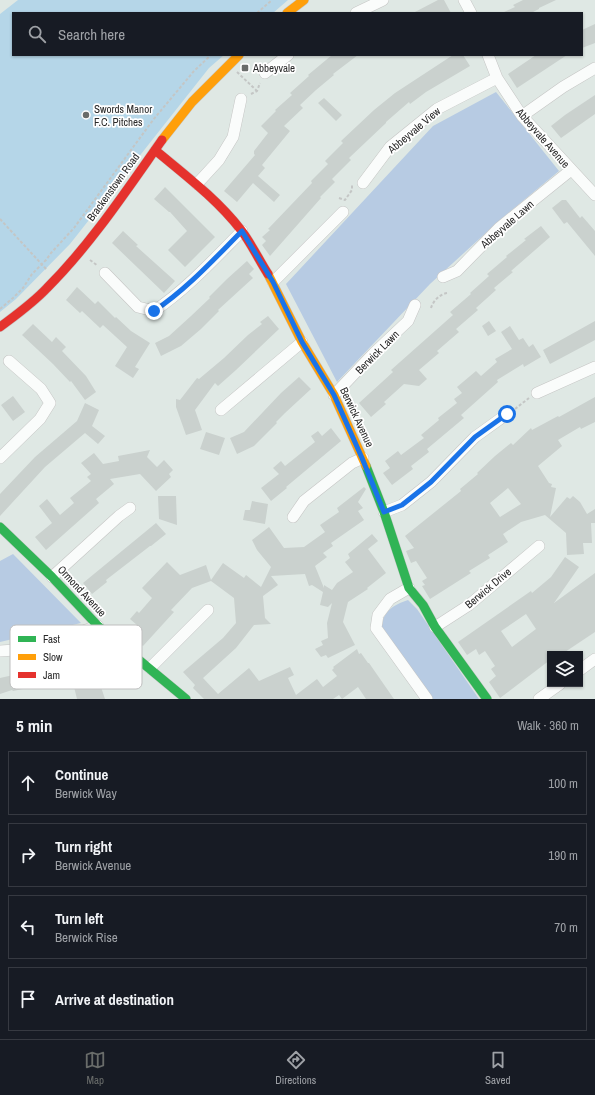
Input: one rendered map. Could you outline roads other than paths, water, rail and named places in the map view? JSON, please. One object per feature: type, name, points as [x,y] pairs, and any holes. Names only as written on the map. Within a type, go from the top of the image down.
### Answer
[{"type":"street","points":[[288,12],[304,0]]},
{"type":"street","points":[[358,12],[383,0]]},
{"type":"street","points":[[464,0],[470,12]]},
{"type":"street","name":"Brackenstown Road","points":[[0,327],[11,320],[41,294],[81,252],[155,150],[197,96],[238,56]]},
{"type":"street","points":[[265,73],[287,56]]},
{"type":"street","name":"Abbeyvale Avenue","points":[[488,56],[497,78],[522,116],[595,195]]},
{"type":"street","points":[[522,116],[563,87],[595,68]]},
{"type":"street","name":"Abbeyvale View","points":[[357,184],[390,147],[437,109],[497,78]]},
{"type":"street","points":[[197,184],[219,160],[233,136],[241,99]]},
{"type":"street","name":"Berwick Avenue","points":[[155,150],[197,184],[227,213],[242,231],[273,282],[302,342],[334,395],[384,512],[409,588],[487,699]]},
{"type":"street","name":"Abbeyvale Lawn","points":[[442,278],[457,271],[499,228],[572,170]]},
{"type":"street","points":[[273,282],[343,212]]},
{"type":"street","points":[[105,273],[138,307],[154,311],[194,280],[242,231]]},
{"type":"street","name":"Berwick Lawn","points":[[334,395],[374,353],[408,321],[415,305]]},
{"type":"street","points":[[221,410],[302,342]]},
{"type":"street","points":[[0,458],[40,419],[50,403],[41,389],[9,361]]},
{"type":"street","points":[[537,393],[595,367]]},
{"type":"street","points":[[384,512],[402,505],[431,482],[475,437],[507,414]]},
{"type":"street","points":[[293,517],[304,502],[352,463],[362,458]]},
{"type":"street","points":[[52,577],[119,516],[130,508]]},
{"type":"street","name":"Ormond Avenue","points":[[0,527],[52,577],[97,625]]},
{"type":"street","name":"Berwick Drive","points":[[436,627],[469,605],[539,546]]},
{"type":"street","points":[[409,588],[390,599],[378,615],[376,628],[427,699]]},
{"type":"street","points":[[150,668],[208,610]]},
{"type":"street","points":[[0,651],[10,650]]},
{"type":"street","points":[[583,668],[595,659]]},
{"type":"street","name":"Ormond Avenue","points":[[142,662],[186,699]]},
{"type":"street","points":[[539,699],[556,687]]},
{"type":"place","name":"Abbeyvale","points":[[245,68]]},
{"type":"place","name":"Swords Manor F.C. Pitches","points":[[86,115]]}]
